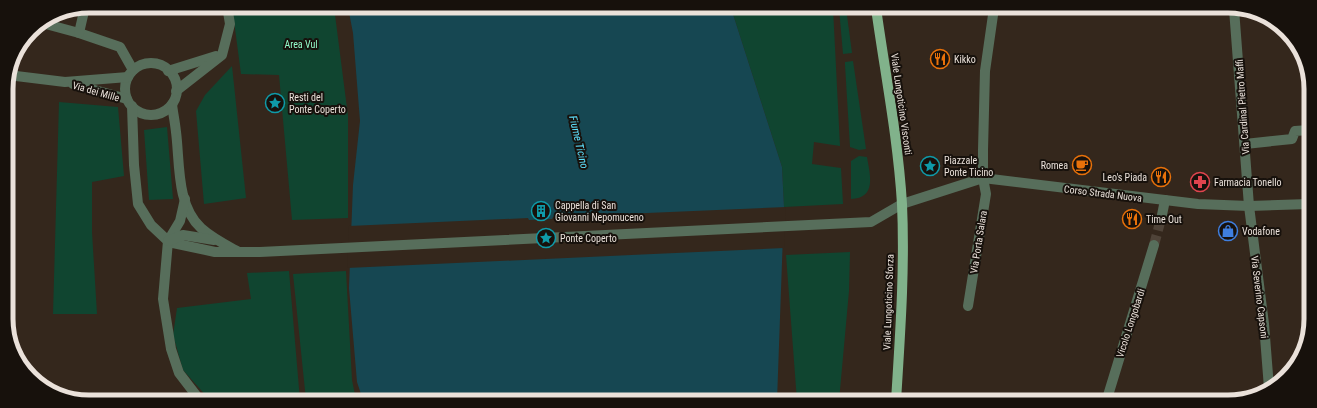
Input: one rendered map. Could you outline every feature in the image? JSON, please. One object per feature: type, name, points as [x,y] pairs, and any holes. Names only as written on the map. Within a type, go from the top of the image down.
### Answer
[{"type":"main road","name":"Viale Lungoticino Visconti","points":[[877,13],[895,136],[902,204]]},
{"type":"main road","name":"Viale Lungoticino Sforza","points":[[896,395],[902,294],[902,204]]},
{"type":"street","points":[[176,91],[222,55],[230,24],[228,13]]},
{"type":"street","points":[[983,178],[985,71],[993,13]]},
{"type":"street","points":[[79,33],[83,14]]},
{"type":"street","name":"Via Cardinal Pietro Maffi","points":[[1234,14],[1249,206]]},
{"type":"street","points":[[49,25],[120,47],[131,74]]},
{"type":"street","points":[[168,70],[222,55]]},
{"type":"street","points":[[241,253],[216,240],[200,227],[191,214],[185,199],[172,104],[176,91],[176,84],[168,70],[162,66],[147,64],[131,74],[125,86],[129,103],[138,204],[151,224],[168,242],[215,252],[241,253],[871,222],[902,204]]},
{"type":"street","name":"Via dei Mille","points":[[65,82],[131,74]]},
{"type":"street","name":"Via dei Mille","points":[[15,77],[65,82],[129,103]]},
{"type":"street","points":[[129,103],[137,111],[152,115],[160,113],[172,104]]},
{"type":"street","points":[[1244,144],[1292,139],[1295,130],[1304,130]]},
{"type":"street","name":"Corso Strada Nuova","points":[[902,204],[983,178],[1198,204],[1249,206],[1304,204]]},
{"type":"street","name":"Via Porta Salara","points":[[968,306],[986,194],[983,178]]},
{"type":"street","points":[[185,199],[180,221],[168,242],[163,299],[171,349],[179,373],[196,395]]},
{"type":"street","points":[[1162,215],[1165,200]]},
{"type":"street","name":"Via Severino Capsoni","points":[[1249,206],[1264,324],[1269,382]]},
{"type":"street","points":[[168,242],[183,235],[216,240]]},
{"type":"street","name":"Vicolo Longobardi","points":[[1108,395],[1154,245]]},
{"type":"green space","name":"Area Vul","points":[[233,13],[335,13],[348,116],[348,218],[292,220],[279,75],[241,74]]},
{"type":"green space","points":[[733,13],[833,13],[840,146],[814,142],[812,164],[841,168],[843,204],[784,207],[782,167]]},
{"type":"green space","points":[[839,13],[847,13],[852,53],[843,54]]},
{"type":"green space","points":[[853,61],[866,149],[859,150],[850,147],[845,62]]},
{"type":"green space","points":[[232,66],[246,198],[204,204],[196,111],[205,95]]},
{"type":"green space","points":[[59,102],[118,107],[124,176],[92,182],[92,232],[97,314],[53,314]]},
{"type":"green space","points":[[167,127],[173,199],[149,200],[144,130]]},
{"type":"green space","points":[[859,156],[867,157],[870,184],[865,195],[859,198],[851,199],[851,161]]},
{"type":"green space","points":[[850,252],[849,291],[840,395],[797,395],[786,255]]},
{"type":"green space","points":[[289,271],[300,395],[205,395],[183,370],[173,335],[177,308],[251,299],[247,273]]},
{"type":"green space","points":[[346,271],[352,380],[355,395],[305,395],[293,274]]},
{"type":"water","name":"Fiume Ticino","points":[[349,13],[733,13],[782,167],[784,207],[777,395],[361,395],[357,382],[349,288],[353,185],[360,121],[353,33]]},
{"type":"pier","name":"Ponte Coperto","points":[[786,207],[784,248],[347,268],[349,226],[528,218],[529,220],[552,219],[553,217]]},
{"type":"tunnel","points":[[1154,245],[1162,215]]},
{"type":"place","name":"Kikko","points":[[940,59]]},
{"type":"place","name":"Resti del Ponte Coperto","points":[[275,103]]},
{"type":"place","name":"Romea","points":[[1082,165]]},
{"type":"place","name":"Piazzale Ponte Ticino","points":[[930,166]]},
{"type":"place","name":"Leo's Piada","points":[[1161,177]]},
{"type":"place","name":"Farmacia Tonello","points":[[1200,182]]},
{"type":"place","name":"Cappella di San Giovanni Nepomuceno","points":[[541,211]]},
{"type":"place","name":"Time Out","points":[[1132,219]]},
{"type":"place","name":"Vodafone","points":[[1228,231]]},
{"type":"place","name":"Ponte Coperto","points":[[546,238]]}]
